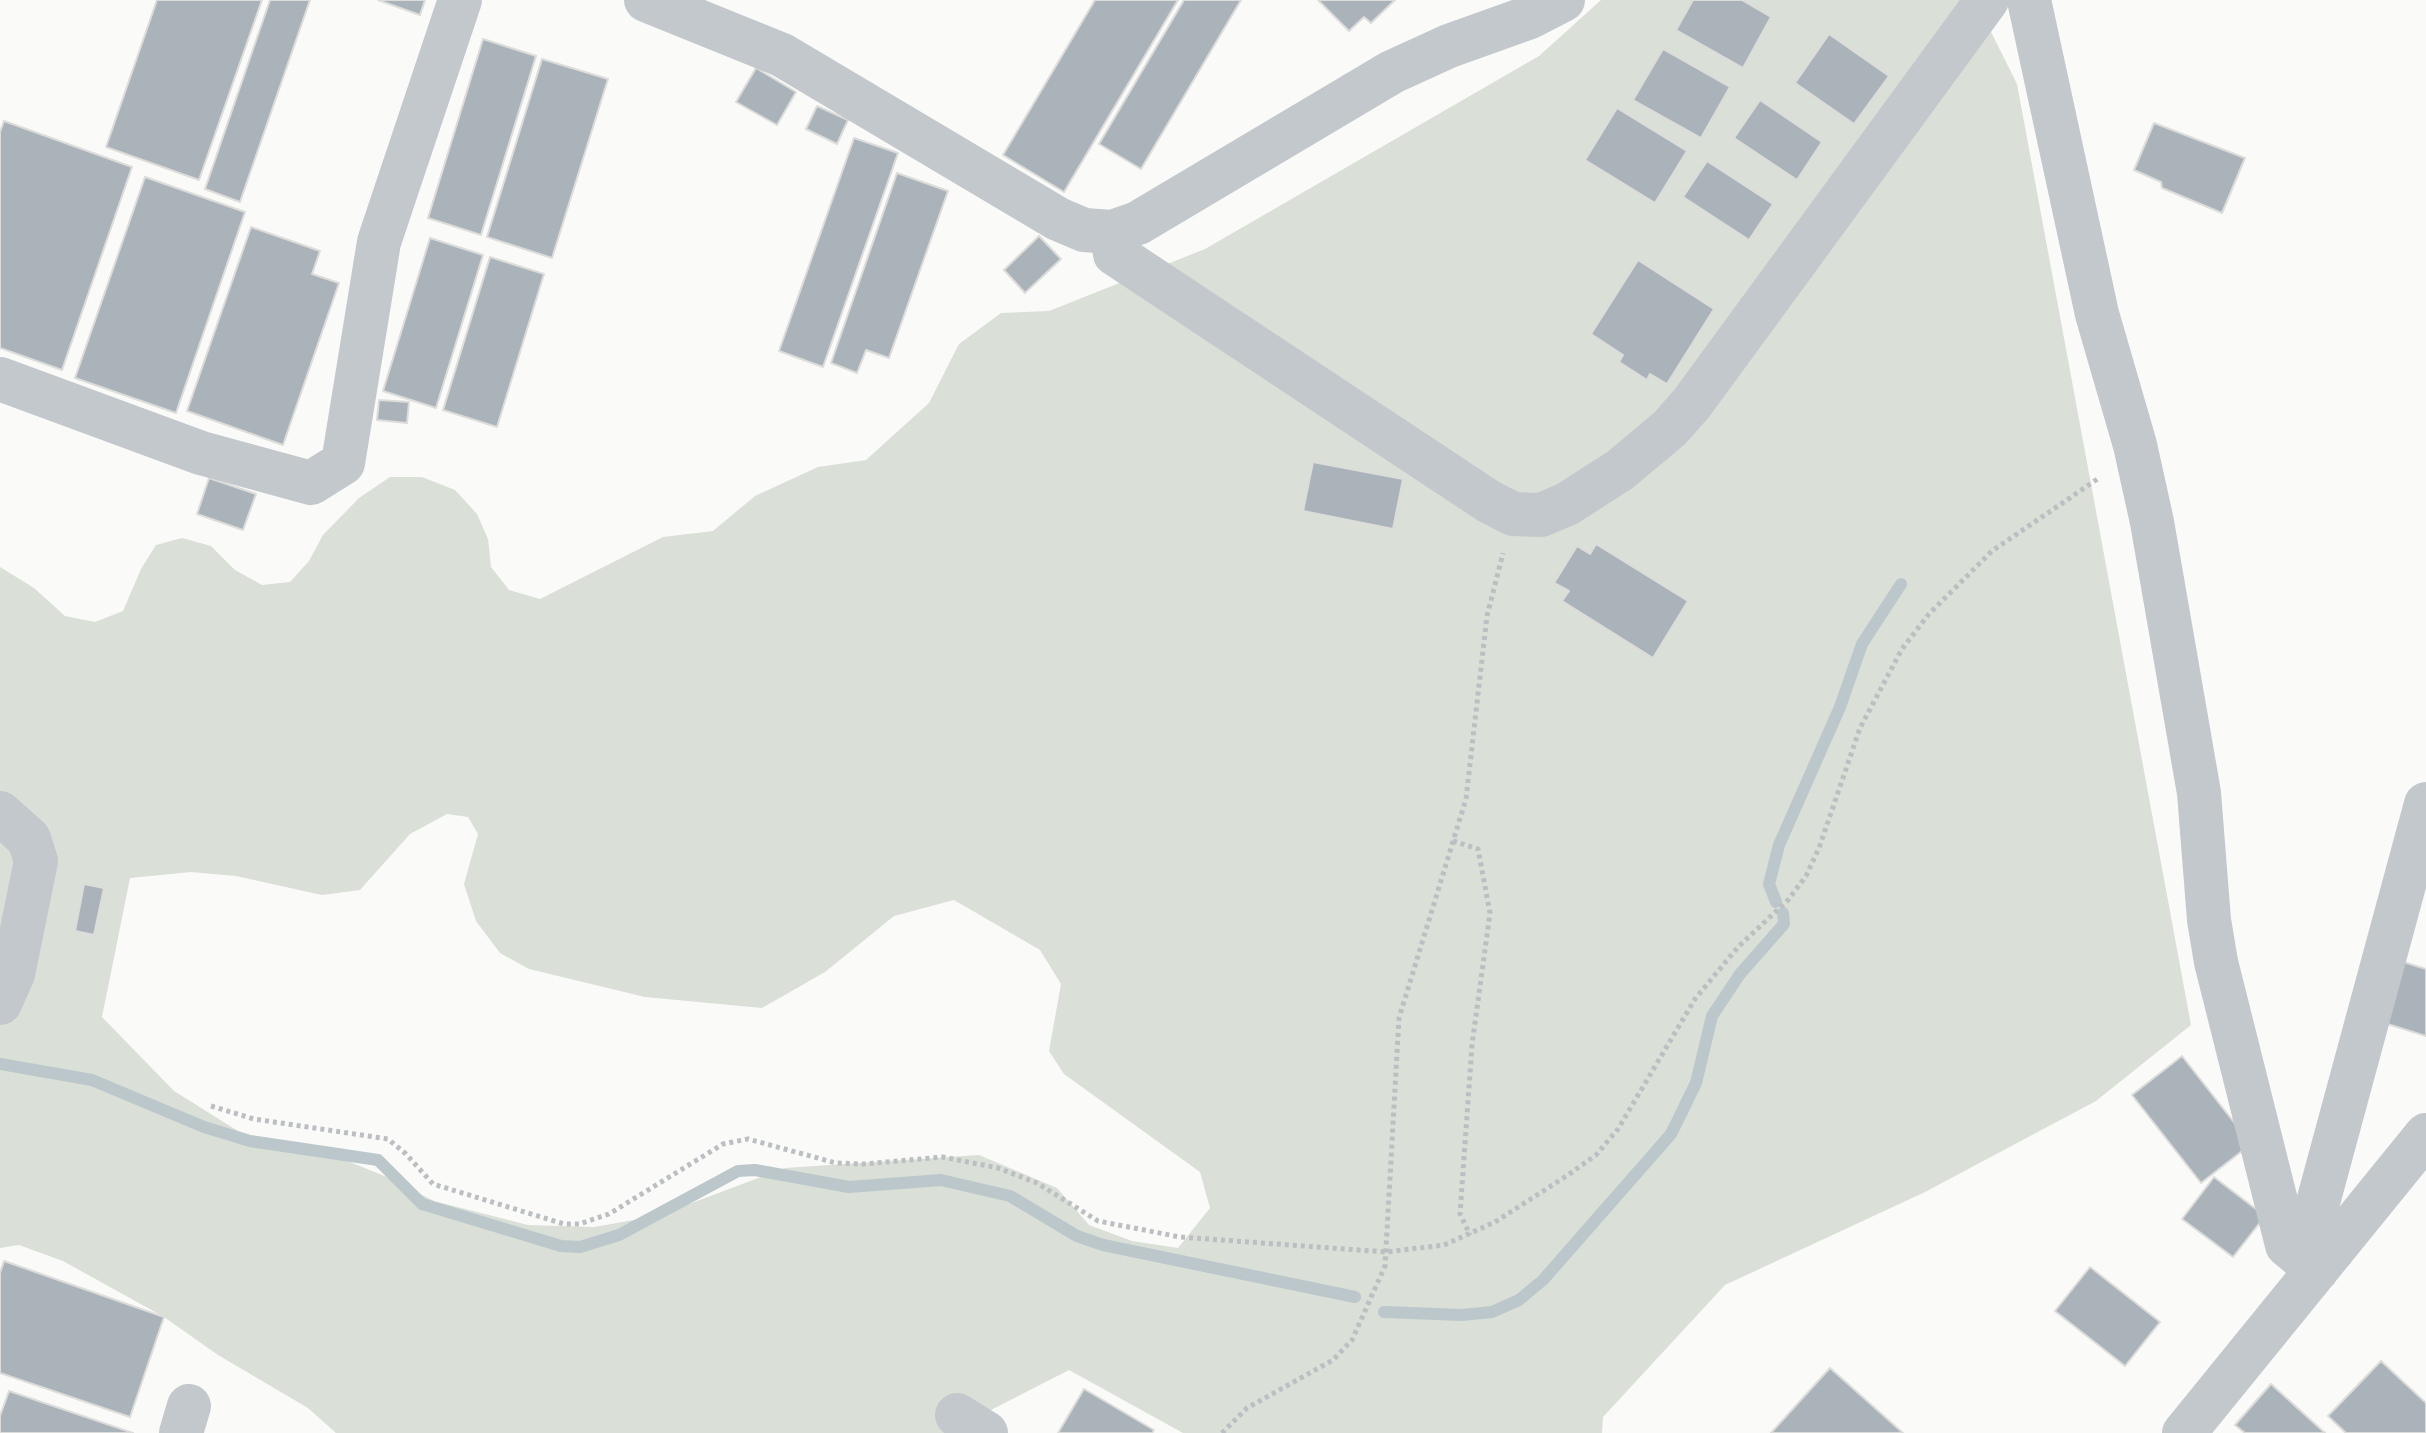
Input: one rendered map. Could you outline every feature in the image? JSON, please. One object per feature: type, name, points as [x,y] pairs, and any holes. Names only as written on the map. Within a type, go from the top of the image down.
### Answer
[{"type":"street","points":[[0,379],[201,453],[311,483],[343,463],[379,242],[460,0]]},
{"type":"street","points":[[657,2],[750,40],[803,66],[1058,219],[1084,230],[1112,232],[1138,223],[1392,72],[1449,46],[1530,17],[1563,0]]},
{"type":"street","points":[[1112,232],[1115,254],[1488,501],[1513,514],[1541,515],[1567,504],[1620,470],[1670,428],[1987,0]]},
{"type":"street","points":[[2029,0],[2097,314],[2137,455],[2199,793],[2214,952],[2287,1245],[2325,1260]]},
{"type":"street","points":[[2325,1260],[2310,1232],[2426,804]]},
{"type":"street","points":[[0,813],[29,839],[36,861],[13,974],[0,1003]]},
{"type":"street","points":[[2184,1433],[2426,1135]]},
{"type":"path","points":[[211,1106],[254,1119],[388,1139],[433,1184],[564,1224],[579,1224],[609,1214],[723,1144],[748,1139],[836,1163],[864,1164],[943,1157],[998,1168],[1037,1183],[1098,1221],[1180,1237],[1386,1252],[1416,1251],[1470,1235],[1596,1155],[1625,1119],[1695,999],[1738,947],[1788,900],[1819,848],[1860,728],[1879,687],[1929,614],[1992,551],[2128,457],[2137,455]]},
{"type":"path","points":[[1222,1433],[1247,1408],[1333,1360],[1352,1340],[1385,1266],[1399,1018],[1466,799],[1487,616],[1513,514]]},
{"type":"path","points":[[1453,841],[1478,849],[1490,913],[1472,1045],[1460,1214],[1470,1235]]},
{"type":"shaded area","points":[[1601,0],[1975,0],[2017,84],[2191,1025],[2096,1101],[1925,1192],[1725,1285],[1603,1417],[1602,1433],[1183,1433],[1069,1370],[946,1433],[336,1433],[308,1408],[218,1355],[164,1317],[63,1261],[19,1245],[0,1248],[0,567],[34,588],[65,616],[95,622],[123,611],[141,569],[156,545],[182,538],[211,546],[235,570],[262,585],[290,582],[309,561],[323,535],[359,498],[390,477],[422,477],[455,490],[477,514],[488,539],[491,567],[509,590],[540,599],[663,537],[713,531],[755,496],[818,467],[866,460],[929,403],[959,344],[1001,313],[1049,311],[1205,249],[1539,56]],"holes":[[[447,814],[468,817],[478,834],[464,884],[476,921],[500,953],[529,969],[645,997],[762,1008],[825,972],[894,916],[954,900],[1040,950],[1061,984],[1049,1051],[1064,1074],[1200,1172],[1210,1208],[1178,1248],[1132,1241],[1089,1225],[1057,1188],[979,1155],[785,1168],[657,1216],[594,1227],[528,1225],[434,1201],[387,1177],[315,1148],[246,1136],[174,1091],[102,1017],[130,878],[191,872],[236,876],[322,895],[360,890],[410,834]]]},
{"type":"building","points":[[157,0],[262,0],[199,180],[106,147]]},
{"type":"building","points":[[270,0],[310,0],[240,202],[205,189]]},
{"type":"building","points":[[378,0],[425,0],[420,15]]},
{"type":"building","points":[[1095,0],[1178,0],[1064,192],[1003,155]]},
{"type":"building","points":[[1184,0],[1241,0],[1141,169],[1099,144]]},
{"type":"building","points":[[1318,0],[1395,0],[1371,23],[1364,17],[1349,31]]},
{"type":"building","points":[[1693,0],[1742,0],[1771,17],[1743,68],[1676,30]]},
{"type":"building","points":[[1829,34],[1889,76],[1854,124],[1795,83]]},
{"type":"building","points":[[483,39],[536,56],[481,235],[428,218]]},
{"type":"building","points":[[1663,49],[1730,87],[1701,138],[1633,100]]},
{"type":"building","points":[[542,59],[608,79],[552,258],[487,237]]},
{"type":"building","points":[[756,68],[796,92],[777,125],[736,102]]},
{"type":"building","points":[[1760,100],[1822,142],[1797,180],[1734,138]]},
{"type":"building","points":[[817,106],[848,120],[837,144],[806,129]]},
{"type":"building","points":[[1617,108],[1687,151],[1655,203],[1585,160]]},
{"type":"building","points":[[4,121],[132,167],[62,370],[0,348],[0,132]]},
{"type":"building","points":[[2154,123],[2245,158],[2222,213],[2162,188],[2161,182],[2134,170]]},
{"type":"building","points":[[854,138],[898,153],[823,367],[779,351]]},
{"type":"building","points":[[1707,161],[1773,204],[1749,240],[1683,197]]},
{"type":"building","points":[[897,173],[948,191],[889,358],[866,350],[857,373],[831,363]]},
{"type":"building","points":[[145,177],[245,212],[176,413],[75,378]]},
{"type":"building","points":[[251,227],[320,251],[312,274],[339,283],[283,445],[187,411]]},
{"type":"building","points":[[1039,236],[1061,259],[1025,293],[1004,270]]},
{"type":"building","points":[[430,238],[483,255],[436,408],[383,391]]},
{"type":"building","points":[[490,257],[544,274],[497,427],[443,410]]},
{"type":"building","points":[[1638,260],[1714,309],[1667,384],[1650,374],[1647,380],[1619,362],[1623,355],[1591,334]]},
{"type":"building","points":[[379,400],[409,402],[407,423],[377,420]]},
{"type":"building","points":[[1313,462],[1403,479],[1393,529],[1303,511]]},
{"type":"building","points":[[209,478],[256,494],[243,530],[197,514]]},
{"type":"building","points":[[1596,544],[1688,601],[1653,658],[1562,601],[1569,591],[1554,583],[1577,546],[1590,554]]},
{"type":"building","points":[[84,884],[104,888],[94,935],[75,931]]},
{"type":"building","points":[[2397,960],[2426,969],[2426,1036],[2378,1021]]},
{"type":"building","points":[[2182,1056],[2251,1144],[2201,1183],[2132,1095]]},
{"type":"building","points":[[2214,1177],[2265,1216],[2233,1257],[2182,1219]]},
{"type":"building","points":[[4,1261],[164,1317],[130,1417],[0,1373],[0,1273]]},
{"type":"building","points":[[2090,1267],[2160,1322],[2125,1366],[2055,1311]]},
{"type":"building","points":[[2381,1361],[2426,1403],[2426,1433],[2346,1433],[2328,1416]]},
{"type":"building","points":[[1830,1368],[1903,1433],[1771,1433]]},
{"type":"building","points":[[2271,1384],[2325,1433],[2245,1433],[2235,1425]]},
{"type":"building","points":[[1084,1389],[1154,1430],[1152,1433],[1058,1433]]},
{"type":"building","points":[[9,1391],[133,1433],[0,1433],[0,1416]]},
{"type":"waterway","points":[[1776,902],[1769,884],[1779,845],[1840,707],[1862,644],[1901,584]]},
{"type":"waterway","points":[[1384,1312],[1462,1315],[1492,1312],[1519,1300],[1543,1280],[1671,1134],[1696,1083],[1712,1016],[1740,974],[1784,924],[1783,913]]},
{"type":"waterway","points":[[0,1064],[92,1080],[204,1127],[250,1141],[378,1160],[422,1204],[561,1246],[580,1247],[619,1235],[738,1171],[755,1170],[849,1187],[941,1180],[1010,1196],[1077,1236],[1103,1245],[1355,1297]]}]
